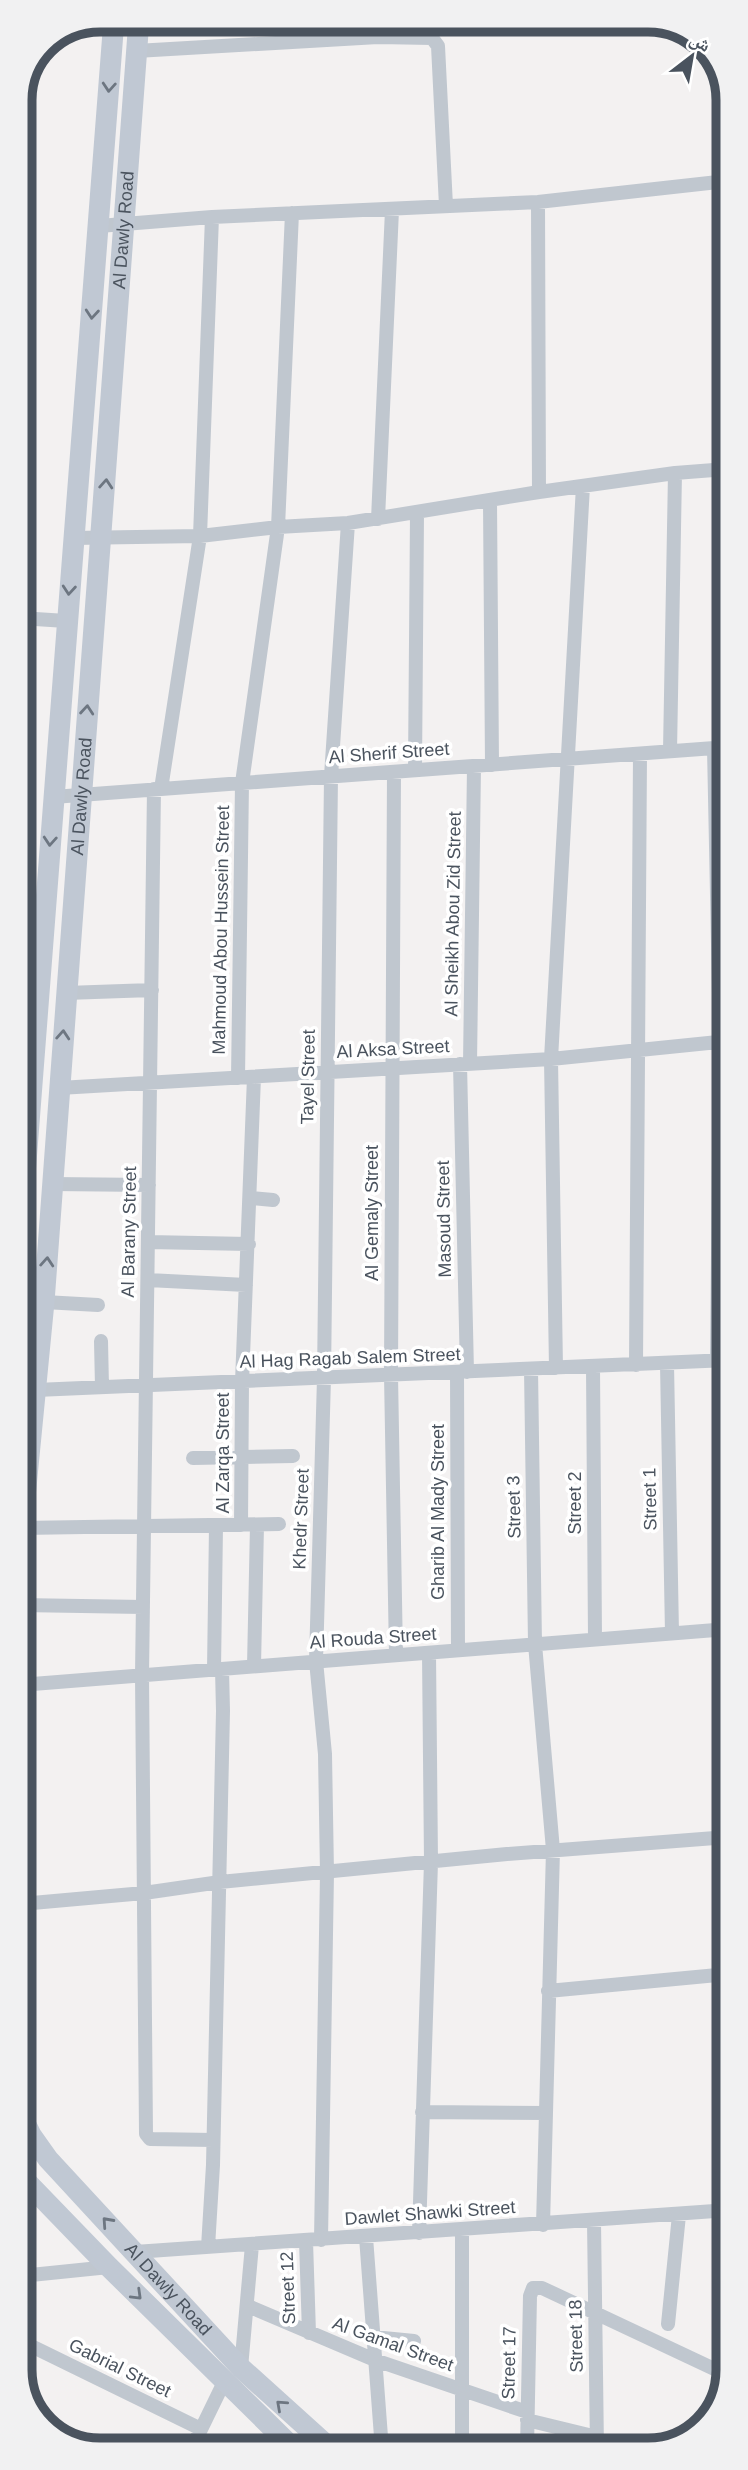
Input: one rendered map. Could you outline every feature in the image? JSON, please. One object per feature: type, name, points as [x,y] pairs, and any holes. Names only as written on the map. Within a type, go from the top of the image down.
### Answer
[{"type":"street","name":"Al Dawly Road","points":[[32,989],[53,797],[113,32]]},
{"type":"street","name":"Al Dawly Road","points":[[32,1384],[44,1301],[138,32]]},
{"type":"street","points":[[136,51],[378,37],[432,38],[438,46],[446,206]]},
{"type":"street","points":[[99,226],[212,217],[538,202],[716,182]]},
{"type":"street","points":[[538,202],[538,492]]},
{"type":"street","points":[[378,519],[392,210]]},
{"type":"street","name":"Mahmoud Abou Hussein Street","points":[[238,1078],[242,783],[278,527],[292,213]]},
{"type":"street","name":"Al Barany Street","points":[[212,217],[200,536],[158,789],[150,1083],[142,1675],[146,2134],[150,2138],[213,2140]]},
{"type":"street","points":[[73,538],[200,536],[278,527],[348,523],[417,514],[538,492],[716,470]]},
{"type":"street","points":[[670,751],[676,473]]},
{"type":"street","points":[[556,1368],[551,1059],[583,486]]},
{"type":"street","points":[[490,501],[492,765]]},
{"type":"street","points":[[415,770],[417,514]]},
{"type":"street","name":"Tayel Street","points":[[324,1378],[331,776],[348,523]]},
{"type":"street","points":[[32,619],[66,621]]},
{"type":"street","name":"Al Sherif Street","points":[[53,797],[716,748]]},
{"type":"street","points":[[636,1365],[640,754]]},
{"type":"street","name":"Al Sheikh Abou Zid Street","points":[[465,1064],[474,766]]},
{"type":"street","name":"Al Gemaly Street","points":[[394,772],[391,1375],[396,1655]]},
{"type":"street","points":[[66,993],[152,990]]},
{"type":"street","name":"Al Aksa Street","points":[[60,1079],[150,1083],[551,1059],[716,1042]]},
{"type":"street","name":"Al Dawly Road","points":[[32,1059],[32,1078]]},
{"type":"street","name":"Masoud Street","points":[[462,1372],[465,1064]]},
{"type":"street","points":[[33,1067],[60,1079]]},
{"type":"street","points":[[242,1382],[254,1077]]},
{"type":"street","points":[[51,1184],[149,1185]]},
{"type":"street","points":[[251,1198],[273,1200]]},
{"type":"street","points":[[148,1242],[248,1244]]},
{"type":"street","points":[[148,1280],[246,1285]]},
{"type":"street","points":[[44,1301],[97,1305]]},
{"type":"street","points":[[101,1341],[102,1387]]},
{"type":"street","name":"Al Hag Ragab Salem Street","points":[[32,1398],[102,1387],[716,1360]]},
{"type":"street","name":"Street 1","points":[[667,1364],[672,1633]]},
{"type":"street","name":"Street 2","points":[[593,1367],[595,1639]]},
{"type":"street","name":"Street 3","points":[[531,1369],[535,1644],[553,1850],[543,2225]]},
{"type":"street","name":"Gharib Al Mady Street","points":[[458,1650],[462,1372]]},
{"type":"street","name":"Khedr Street","points":[[324,1378],[316,1661],[325,1754],[327,1873]]},
{"type":"street","name":"Al Zarqa Street","points":[[241,1525],[242,1382]]},
{"type":"street","points":[[193,1458],[293,1456]]},
{"type":"street","points":[[32,1528],[279,1524]]},
{"type":"street","points":[[254,1667],[257,1525]]},
{"type":"street","points":[[208,2247],[223,1712],[218,1669],[216,1526]]},
{"type":"street","points":[[32,1605],[143,1607]]},
{"type":"street","name":"Al Rouda Street","points":[[32,1684],[716,1630]]},
{"type":"street","points":[[419,2233],[431,1862],[429,1653]]},
{"type":"street","points":[[32,1903],[553,1850],[716,1838]]},
{"type":"street","name":"Street 12","points":[[309,2333],[327,1873]]},
{"type":"street","points":[[548,1991],[716,1976]]},
{"type":"street","points":[[422,2112],[545,2113]]},
{"type":"street","name":"Al Dawly Road","points":[[32,2136],[48,2159],[135,2252],[285,2438]]},
{"type":"street","name":"Al Dawly Road","points":[[32,2187],[109,2267],[233,2374],[316,2438]]},
{"type":"street","name":"Dawlet Shawki Street","points":[[135,2252],[716,2211]]},
{"type":"street","points":[[668,2324],[679,2215]]},
{"type":"street","name":"Street 18","points":[[594,2221],[597,2438]]},
{"type":"street","points":[[462,2230],[462,2438]]},
{"type":"street","points":[[366,2237],[381,2438]]},
{"type":"street","points":[[198,2438],[233,2374],[248,2306],[252,2245]]},
{"type":"street","points":[[32,2275],[109,2267]]},
{"type":"street","name":"Street 17","points":[[527,2438],[530,2291],[533,2287],[542,2288],[596,2313]]},
{"type":"street","name":"Al Gamal Street","points":[[248,2306],[375,2360],[462,2390],[584,2438]]},
{"type":"street","points":[[596,2313],[716,2370]]},
{"type":"street","points":[[373,2337],[414,2342]]},
{"type":"street","name":"Gabrial Street","points":[[32,2347],[195,2438]]}]
